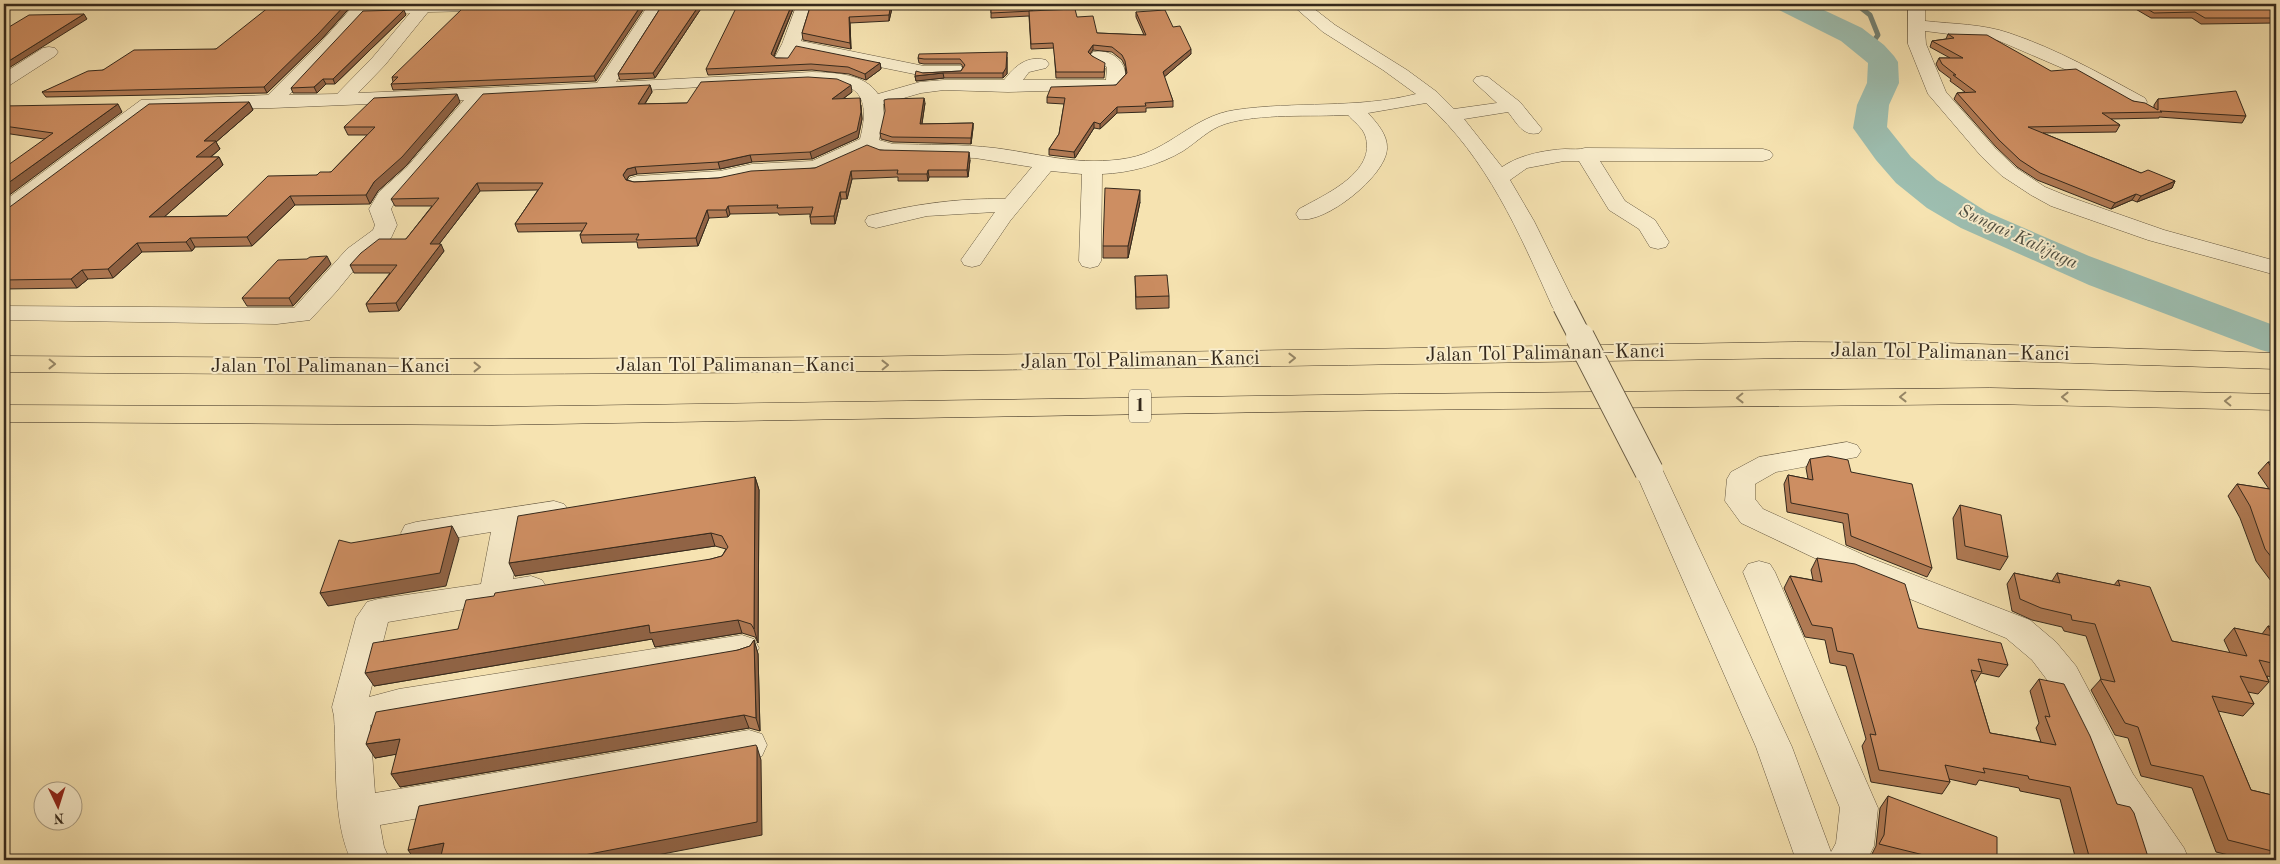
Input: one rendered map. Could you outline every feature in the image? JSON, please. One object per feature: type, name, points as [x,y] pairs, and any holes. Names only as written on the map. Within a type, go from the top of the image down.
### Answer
[{"type":"highway","name":"Jalan Tol Palimanan–Kanci","points":[[4,364],[503,368],[839,366],[1797,350],[2276,361]]},
{"type":"highway","name":"Jalan Tol Palimanan–Kanci","points":[[4,414],[492,416],[1378,402],[1980,396],[2276,402]]},
{"type":"street","points":[[272,102],[328,45],[361,6],[423,8],[571,4]]},
{"type":"street","points":[[603,88],[657,4]]},
{"type":"street","points":[[773,78],[791,44],[805,4]]},
{"type":"street","points":[[1299,4],[1319,24],[1385,63],[1451,114],[1499,178],[1530,234],[1564,306],[1649,471],[1774,747],[1815,860]]},
{"type":"street","points":[[1949,4],[1917,4],[1917,44],[1937,94],[1988,152],[2024,182],[2059,201],[2156,235],[2276,268]]},
{"type":"street","points":[[342,99],[379,61],[423,8]]},
{"type":"street","points":[[1917,25],[2003,36],[2074,67],[2138,102]]},
{"type":"street","points":[[791,44],[932,72],[983,69]]},
{"type":"street","points":[[4,81],[49,52]]},
{"type":"street","points":[[873,102],[920,88],[936,86],[1110,85],[1115,82],[1118,72],[1115,64],[1098,56]]},
{"type":"street","points":[[1008,86],[1023,68],[1040,64]]},
{"type":"street","points":[[119,104],[272,102],[812,77],[841,80],[856,84],[866,91],[873,102],[876,114],[869,142]]},
{"type":"street","points":[[1482,81],[1513,106],[1532,129]]},
{"type":"street","points":[[4,313],[277,318],[301,315],[328,287],[355,254],[382,233],[386,225],[380,209],[387,197],[414,171],[480,93]]},
{"type":"street","points":[[397,114],[413,96]]},
{"type":"street","points":[[869,142],[881,149],[976,152],[1045,165],[1092,170],[1149,159],[1176,146],[1199,128],[1233,116],[1353,109],[1395,104],[1430,96]]},
{"type":"street","points":[[4,211],[148,104]]},
{"type":"street","points":[[1451,114],[1513,106]]},
{"type":"street","points":[[1306,214],[1364,178],[1373,162],[1378,150],[1375,136],[1353,109]]},
{"type":"street","points":[[637,182],[720,178],[752,170],[816,167],[869,142]]},
{"type":"street","points":[[1499,178],[1521,163],[1558,156],[1585,154],[1762,155]]},
{"type":"street","points":[[1585,154],[1617,205],[1647,226],[1658,242]]},
{"type":"street","points":[[972,260],[1045,165]]},
{"type":"street","points":[[1090,261],[1092,170]]},
{"type":"street","points":[[876,221],[947,206],[1012,206]]},
{"type":"street","points":[[1847,451],[1769,464],[1741,479],[1740,501],[1752,516],[1857,565],[2018,629],[2044,651],[2064,676],[2120,785],[2170,860]]},
{"type":"street","points":[[386,538],[584,506]]},
{"type":"street","points":[[495,593],[508,519]]},
{"type":"street","points":[[1759,572],[1859,808],[1855,846],[1847,860]]},
{"type":"street","points":[[371,860],[364,844],[358,812],[352,716],[348,707],[372,618],[378,611],[562,583]]},
{"type":"street","points":[[352,716],[399,704],[742,648]]},
{"type":"street","points":[[358,812],[750,745]]},
{"type":"building","points":[[346,4],[264,87],[42,92],[88,71],[103,70],[134,50],[216,49],[269,7]]},
{"type":"building","points":[[575,4],[642,4],[594,76],[391,84],[398,77],[392,77],[463,8],[569,6]]},
{"type":"building","points":[[663,4],[700,4],[653,73],[618,74]]},
{"type":"building","points":[[738,4],[792,4],[771,54],[776,58],[788,58],[796,46],[880,63],[865,74],[848,67],[811,64],[706,69]]},
{"type":"building","points":[[811,4],[891,4],[889,15],[849,17],[850,43],[802,33]]},
{"type":"building","points":[[991,4],[1033,4],[1032,11],[991,13]]},
{"type":"building","points":[[2139,4],[2269,4],[2276,7],[2276,18],[2205,18],[2195,12],[2154,13]]},
{"type":"building","points":[[1075,9],[1077,17],[1093,16],[1097,33],[1146,35],[1136,12],[1165,10],[1173,27],[1180,26],[1191,49],[1163,72],[1173,101],[1145,103],[1146,106],[1117,107],[1100,124],[1094,122],[1074,152],[1049,149],[1059,134],[1065,98],[1047,97],[1051,87],[1116,85],[1127,73],[1122,55],[1112,47],[1093,45],[1088,52],[1105,63],[1104,72],[1056,72],[1053,43],[1031,44],[1029,11]]},
{"type":"building","points":[[404,10],[333,79],[323,79],[314,87],[291,88],[363,11]]},
{"type":"building","points":[[84,14],[4,64],[4,30],[29,15]]},
{"type":"building","points":[[1948,34],[1987,35],[2051,71],[2076,69],[2133,101],[2145,103],[2158,110],[2158,99],[2236,91],[2246,116],[2160,111],[2162,112],[2102,113],[2120,125],[2028,127],[2141,173],[2148,170],[2175,181],[2141,196],[2136,194],[2115,203],[2040,173],[2020,160],[1999,140],[1957,93],[1976,92],[1953,75],[1956,75],[1942,64],[1939,58],[1963,58],[1932,41],[1954,38]]},
{"type":"building","points":[[1007,52],[1006,68],[1003,73],[943,73],[915,76],[916,71],[923,73],[961,71],[965,65],[960,59],[924,59],[918,58],[919,54]]},
{"type":"building","points":[[808,77],[837,79],[851,85],[832,99],[860,98],[861,112],[857,131],[810,152],[750,155],[718,162],[635,167],[627,169],[623,175],[626,180],[634,182],[718,178],[751,171],[815,168],[867,145],[880,150],[969,152],[967,170],[928,170],[927,174],[897,174],[898,170],[851,171],[846,192],[840,192],[834,216],[810,217],[813,207],[777,208],[778,205],[728,206],[726,210],[707,210],[696,238],[636,240],[639,234],[580,235],[587,223],[515,224],[543,183],[477,183],[430,244],[441,244],[396,303],[366,304],[397,265],[350,265],[361,253],[379,239],[406,239],[439,198],[391,199],[483,94],[650,85],[638,104],[687,103],[701,82]]},
{"type":"building","points":[[457,94],[402,157],[374,182],[366,195],[290,196],[247,237],[190,238],[186,242],[137,243],[108,269],[82,270],[71,279],[4,280],[4,209],[7,209],[149,104],[249,102],[204,141],[216,141],[196,157],[219,157],[149,217],[227,216],[268,176],[317,175],[320,172],[331,172],[375,127],[344,127],[374,98]]},
{"type":"building","points":[[924,98],[920,124],[973,123],[971,138],[892,137],[880,133],[885,111],[884,100]]},
{"type":"building","points":[[118,104],[4,186],[4,168],[53,133],[4,126],[4,106]]},
{"type":"building","points":[[1105,188],[1140,190],[1128,246],[1103,246]]},
{"type":"building","points":[[327,256],[289,298],[242,298],[278,260]]},
{"type":"building","points":[[1167,275],[1169,296],[1136,297],[1135,276]]},
{"type":"building","points":[[1828,456],[1848,460],[1851,472],[1912,484],[1932,568],[1851,536],[1848,514],[1791,503],[1788,475],[1813,480],[1810,459]]},
{"type":"building","points":[[2268,462],[2276,463],[2276,475]]},
{"type":"building","points":[[755,477],[754,629],[751,624],[738,620],[650,633],[649,625],[365,673],[373,643],[458,629],[466,600],[494,596],[495,593],[711,559],[722,556],[728,547],[722,536],[711,533],[509,563],[518,516]]},
{"type":"building","points":[[2237,484],[2276,490],[2276,563],[2265,549],[2250,506]]},
{"type":"building","points":[[1960,505],[2001,515],[2008,557],[1965,546]]},
{"type":"building","points":[[452,526],[440,573],[320,593],[339,540],[351,543]]},
{"type":"building","points":[[1817,558],[1855,564],[1905,584],[1918,628],[2001,643],[2008,665],[1978,659],[1982,672],[1971,670],[1990,733],[2056,745],[2045,716],[2050,717],[2039,679],[2064,684],[2090,736],[2117,804],[2130,807],[2134,813],[2149,860],[2107,860],[2089,856],[2070,787],[2029,779],[2028,776],[1983,768],[1985,773],[1945,765],[1950,782],[1879,770],[1870,734],[1876,735],[1853,654],[1837,651],[1832,628],[1812,625],[1790,576],[1822,582]]},
{"type":"building","points":[[2014,573],[2060,583],[2057,573],[2120,586],[2118,580],[2150,587],[2172,641],[2247,656],[2234,628],[2273,636],[2268,626],[2276,628],[2276,664],[2259,660],[2269,682],[2240,676],[2254,704],[2212,696],[2251,790],[2276,796],[2276,852],[2228,840],[2203,776],[2151,765],[2138,727],[2125,723],[2100,679],[2115,682],[2095,624],[2072,620],[2071,615],[2041,608],[2020,599]]},
{"type":"building","points":[[754,640],[756,718],[744,715],[391,774],[400,739],[366,744],[376,712],[738,650],[750,646]]},
{"type":"building","points":[[756,745],[757,822],[558,860],[440,860],[444,843],[408,850],[419,806]]},
{"type":"building","points":[[1888,796],[1997,837],[1997,860],[1940,860],[1879,844],[1884,835]]},
{"type":"waterway","name":"Sungai Kalijaga","points":[[1789,4],[1852,35],[1863,42],[1883,62],[1883,83],[1873,105],[1870,128],[1904,170],[1940,200],[1974,220],[2046,253],[2132,288],[2276,341]]},
{"type":"waterway","points":[[1856,4],[1870,15],[1878,35],[1870,46]]}]
